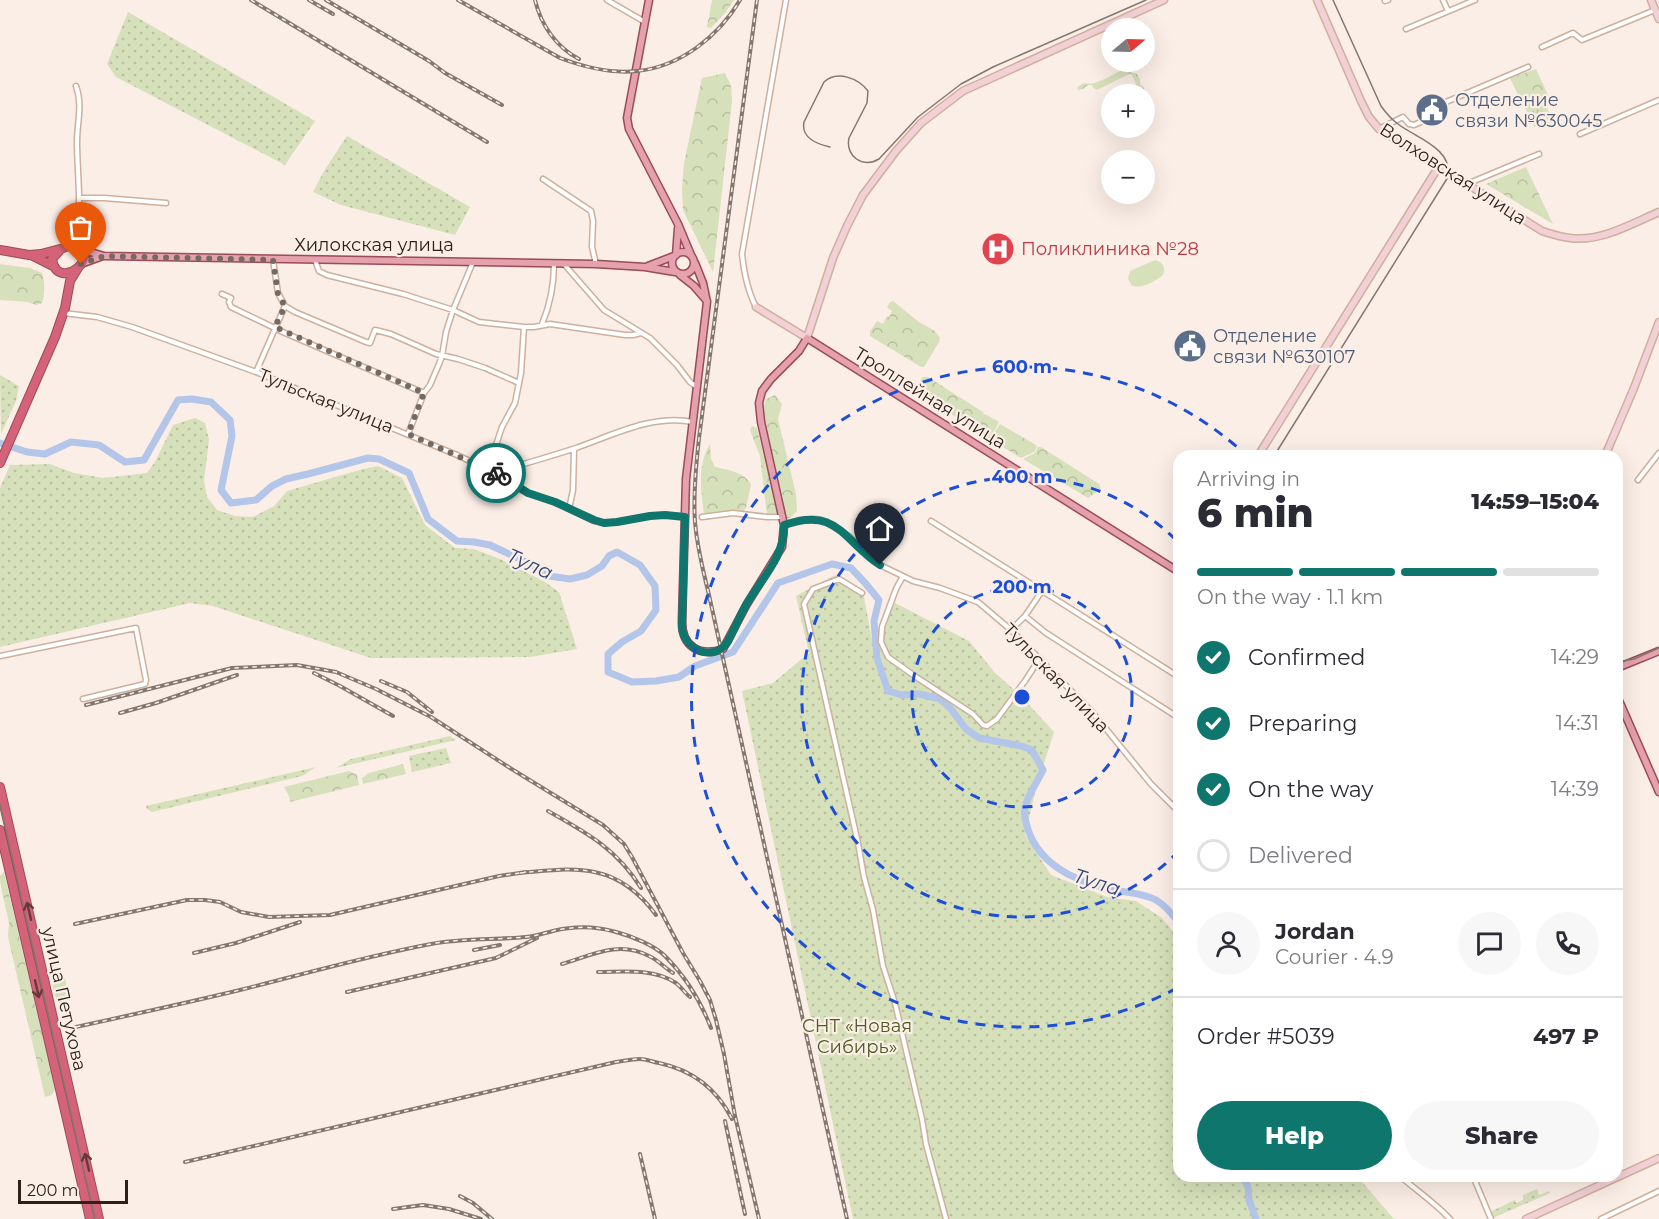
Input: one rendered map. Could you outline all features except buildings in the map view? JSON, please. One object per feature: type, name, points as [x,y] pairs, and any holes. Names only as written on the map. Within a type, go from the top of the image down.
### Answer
[{"type":"highway","points":[[0,250],[30,255],[41,254],[75,243],[83,248],[84,260],[72,275],[63,313],[0,463]]},
{"type":"highway","points":[[61,249],[52,259],[68,289]]},
{"type":"highway","points":[[30,255],[68,273],[80,266]]},
{"type":"highway","name":"улица Петухова","points":[[0,787],[99,1219]]},
{"type":"highway","name":"улица Петухова","points":[[0,830],[90,1219]]},
{"type":"highway","points":[[49,1041],[58,1038]]},
{"type":"highway","points":[[56,1070],[65,1068]]},
{"type":"main road","points":[[649,0],[627,118],[629,129],[678,224],[704,283],[707,302],[687,479],[682,628],[688,644],[706,652],[723,649],[747,604],[780,552],[784,525],[761,422],[759,403],[762,391],[799,351],[807,338],[833,258],[863,195],[896,151],[921,123],[963,92],[1164,0]]},
{"type":"main road","name":"Волховская улица","points":[[1317,0],[1369,117],[1379,129],[1466,184],[1542,231],[1570,238],[1593,238],[1659,212]]},
{"type":"main road","points":[[1651,0],[1659,19]]},
{"type":"main road","points":[[1262,450],[1439,166]]},
{"type":"main road","points":[[678,224],[672,267],[695,287],[707,302]]},
{"type":"main road","points":[[83,248],[104,256]]},
{"type":"main road","points":[[645,267],[681,252],[691,255]]},
{"type":"main road","points":[[80,266],[104,256]]},
{"type":"main road","name":"Хилокская улица","points":[[104,256],[596,264],[645,267],[677,273]]},
{"type":"main road","points":[[677,273],[689,273],[695,263]]},
{"type":"main road","name":"Троллейная улица","points":[[756,307],[1173,568]]},
{"type":"main road","points":[[1608,450],[1659,322]]},
{"type":"main road","points":[[1623,666],[1659,651]]},
{"type":"main road","points":[[1623,710],[1659,792]]},
{"type":"main road","points":[[1623,1175],[1659,1158]]},
{"type":"main road","points":[[1526,1219],[1607,1182]]},
{"type":"street","points":[[607,0],[645,22]]},
{"type":"street","points":[[756,307],[750,295],[742,254],[786,0]]},
{"type":"street","points":[[1443,0],[1448,11]]},
{"type":"street","points":[[1406,29],[1475,0]]},
{"type":"street","points":[[1542,47],[1573,33],[1582,40],[1655,10]]},
{"type":"street","points":[[1379,129],[1403,117],[1409,124],[1414,125],[1443,112],[1439,105],[1528,67]]},
{"type":"street","points":[[76,86],[80,96],[77,141],[79,236],[83,248]]},
{"type":"street","points":[[1580,134],[1659,100]]},
{"type":"street","points":[[1466,184],[1539,154]]},
{"type":"street","points":[[543,179],[591,211],[592,247],[596,264]]},
{"type":"street","points":[[79,198],[166,203]]},
{"type":"street","points":[[72,244],[79,236]]},
{"type":"street","points":[[273,260],[278,294],[285,306],[295,312],[370,343],[375,330],[392,334],[436,354],[485,368],[519,383]]},
{"type":"street","points":[[314,260],[319,271],[327,275],[402,294],[453,310],[479,322],[524,327],[542,324],[559,325],[625,335],[641,333]]},
{"type":"street","points":[[408,434],[442,356],[453,310],[474,261]]},
{"type":"street","points":[[542,324],[549,302],[554,263]]},
{"type":"street","points":[[563,264],[604,310],[650,339],[697,387]]},
{"type":"street","points":[[222,294],[231,298],[229,302],[231,307],[424,393]]},
{"type":"street","points":[[256,372],[285,306]]},
{"type":"street","name":"Тульская улица","points":[[63,313],[98,317],[132,327],[256,372],[495,472],[528,493],[555,502],[583,517],[604,523],[650,516],[685,517]]},
{"type":"street","points":[[490,470],[502,427],[515,403],[523,354],[524,327]]},
{"type":"street","points":[[495,472],[574,449],[655,421],[693,422]]},
{"type":"street","points":[[569,509],[573,490],[574,449]]},
{"type":"street","points":[[1638,480],[1659,453]]},
{"type":"street","points":[[702,517],[733,513],[782,517]]},
{"type":"street","name":"Тульская улица","points":[[784,525],[799,520],[822,520],[849,536],[871,559],[903,576],[978,602],[1011,630],[1094,713],[1151,784],[1173,806]]},
{"type":"street","points":[[931,521],[1173,672]]},
{"type":"street","points":[[903,576],[882,627],[881,642],[888,657],[973,714],[983,725],[987,726],[997,719],[1040,658]]},
{"type":"street","points":[[862,593],[839,579],[813,589],[804,604],[873,910],[883,966],[895,1003],[946,1219]]},
{"type":"street","points":[[1011,630],[1025,616],[1042,591]]},
{"type":"street","points":[[1025,616],[1046,633],[1173,714]]},
{"type":"street","points":[[0,656],[136,628],[145,684],[84,699]]},
{"type":"street","points":[[1407,1182],[1434,1202],[1450,1219]]},
{"type":"street","points":[[1476,1182],[1491,1219]]},
{"type":"street","points":[[1601,1219],[1659,1191]]},
{"type":"green space","points":[[712,0],[734,0],[711,28],[707,27]]},
{"type":"green space","points":[[128,12],[315,121],[285,165],[116,77],[107,64]]},
{"type":"green space","points":[[1536,69],[1549,97],[1519,97],[1510,78]]},
{"type":"green space","points":[[1118,72],[1137,74],[1140,79],[1140,84],[1136,84],[1132,75],[1129,74],[1109,84],[1101,84],[1101,88],[1097,90],[1092,85],[1078,90],[1077,88],[1084,83],[1098,82]]},
{"type":"green space","points":[[725,73],[731,86],[732,101],[713,272],[683,210],[682,189],[684,163],[702,78]]},
{"type":"green space","points":[[1540,93],[1554,122],[1534,127],[1521,98]]},
{"type":"green space","points":[[347,136],[470,207],[455,235],[341,205],[313,192]]},
{"type":"green space","points":[[1526,167],[1553,224],[1486,184]]},
{"type":"green space","points":[[1155,260],[1163,266],[1162,276],[1143,286],[1131,285],[1128,278],[1130,271]]},
{"type":"green space","points":[[0,264],[30,268],[42,273],[44,296],[42,303],[36,305],[28,302],[0,300]]},
{"type":"green space","points":[[893,301],[919,322],[935,331],[940,338],[924,367],[870,336],[870,331],[877,321],[883,324],[887,316],[889,317],[892,311],[887,307]]},
{"type":"green space","points":[[0,375],[19,386],[16,401],[1,434]]},
{"type":"green space","points":[[923,377],[928,377],[983,412],[984,415],[999,422],[990,439],[915,391]]},
{"type":"green space","points":[[775,395],[782,404],[778,419],[796,494],[797,511],[786,519],[762,414],[766,399]]},
{"type":"green space","points":[[195,418],[205,423],[209,440],[204,480],[207,497],[217,510],[235,516],[253,517],[274,506],[287,491],[378,466],[402,478],[425,525],[455,548],[474,549],[500,559],[545,582],[559,592],[577,649],[530,657],[371,658],[213,606],[190,603],[0,647],[0,488],[10,465],[50,464],[74,473],[103,478],[147,473],[173,425]]},
{"type":"green space","points":[[1000,424],[1036,445],[1034,452],[1021,458],[990,439]]},
{"type":"green space","points":[[752,426],[757,428],[778,516],[767,515],[760,456],[750,430]]},
{"type":"green space","points":[[710,444],[711,459],[715,467],[740,474],[751,484],[746,508],[741,513],[732,511],[704,514],[702,469]]},
{"type":"green space","points":[[1038,447],[1099,484],[1101,489],[1088,498],[1023,459],[1035,453]]},
{"type":"green space","name":"СНТ «Новая Сибирь»","points":[[835,575],[863,592],[872,640],[895,603],[969,641],[995,673],[1019,694],[1054,732],[1037,785],[1025,835],[1051,875],[1107,897],[1136,901],[1162,918],[1173,932],[1173,1182],[1362,1182],[1394,1219],[853,1219],[742,691],[773,683],[809,653],[796,596]]},
{"type":"green space","points":[[450,736],[456,740],[336,768],[351,759]]},
{"type":"green space","points":[[446,748],[451,763],[412,772],[409,756]]},
{"type":"green space","points":[[403,764],[406,774],[363,784],[362,778],[369,773]]},
{"type":"green space","points":[[316,767],[302,776],[152,812],[146,806]]},
{"type":"green space","points":[[349,771],[357,775],[359,785],[290,802],[284,787]]},
{"type":"green space","points":[[4,872],[55,1089],[52,1095],[45,1097],[8,937],[9,923],[0,882],[0,876]]},
{"type":"green space","points":[[61,971],[66,981],[68,999],[68,1002],[62,1005],[55,996],[51,976]]},
{"type":"green space","points":[[1537,1189],[1539,1195],[1549,1191],[1550,1193],[1493,1218],[1490,1212],[1515,1200],[1516,1203],[1523,1200],[1523,1195]]},
{"type":"waterway","name":"Тула","points":[[0,443],[27,452],[45,454],[71,442],[99,445],[125,462],[144,460],[178,400],[192,399],[211,402],[230,420],[232,436],[221,490],[231,503],[256,500],[272,486],[286,479],[368,458],[379,459],[409,473],[428,519],[457,541],[490,545],[549,576],[570,579],[587,575],[602,566],[609,556],[617,552],[640,565],[655,586],[656,610],[641,631],[622,642],[608,654],[608,672],[632,682],[679,677],[695,666],[733,652],[778,583],[832,564],[851,568],[879,600],[874,621],[877,658],[888,691],[902,695],[919,694],[940,699],[966,729],[979,738],[1032,750],[1043,770],[1028,799],[1025,818],[1030,835],[1045,858],[1068,874],[1093,885],[1143,895],[1156,900],[1173,916]]},
{"type":"waterway","name":"Тула","points":[[1245,1182],[1256,1219]]},
{"type":"tram line","points":[[830,147],[807,136],[804,127],[804,122],[824,82],[829,78],[847,77],[859,82],[868,91],[867,103],[848,144],[856,159],[873,162],[879,159],[918,117],[961,84],[993,67],[1146,0]]},
{"type":"tram line","points":[[1278,450],[1448,177],[1445,158],[1439,151],[1395,122],[1381,106],[1333,0]]},
{"type":"tram line","points":[[1623,661],[1634,659],[1659,648]]},
{"type":"tram line","points":[[0,804],[95,1219]]},
{"type":"railway","points":[[251,0],[487,142]]},
{"type":"railway","points":[[309,0],[333,14]]},
{"type":"railway","points":[[326,0],[502,105]]},
{"type":"railway","points":[[458,0],[560,58],[617,72],[653,68],[697,48],[721,26],[740,0]]},
{"type":"railway","points":[[535,0],[545,26],[563,48],[579,59]]},
{"type":"railway","points":[[757,0],[699,438],[695,522],[702,568],[847,1219]]},
{"type":"railway","points":[[86,705],[232,668],[297,665],[336,672],[431,717],[603,825],[624,844],[632,857],[710,1000],[724,1054],[735,1116],[759,1219]]},
{"type":"railway","points":[[314,673],[393,716]]},
{"type":"railway","points":[[120,713],[237,675]]},
{"type":"railway","points":[[381,681],[407,692],[432,712]]},
{"type":"railway","points":[[548,811],[611,852],[632,874],[641,888]]},
{"type":"railway","points":[[520,873],[560,870],[596,872],[612,877],[627,886],[642,898],[656,915]]},
{"type":"railway","points":[[75,924],[187,900],[220,902],[241,912],[269,917],[330,915],[499,876],[526,872]]},
{"type":"railway","points":[[194,953],[236,943],[300,922]]},
{"type":"railway","points":[[76,1027],[431,944],[526,937],[561,929],[584,927],[622,934],[655,948],[665,956],[692,990],[711,1028]]},
{"type":"railway","points":[[347,992],[496,958],[537,938]]},
{"type":"railway","points":[[474,950],[500,945]]},
{"type":"railway","points":[[562,964],[595,953],[627,949],[638,951],[652,958],[673,973]]},
{"type":"railway","points":[[598,972],[638,972],[658,975],[676,983],[690,997]]},
{"type":"railway","points":[[185,1162],[637,1059],[671,1066],[693,1076],[711,1090],[732,1119]]},
{"type":"railway","points":[[725,1121],[745,1214]]},
{"type":"railway","points":[[640,1154],[655,1219]]},
{"type":"railway","points":[[460,1196],[473,1203],[492,1219]]},
{"type":"railway","points":[[393,1209],[423,1205],[449,1209],[481,1219]]},
{"type":"way so far","points":[[81,264],[104,256],[273,260],[278,294],[285,306],[275,327],[424,393],[408,434],[496,473]]},
{"type":"place","name":"Отделение связи №630045","points":[[1432,110]]},
{"type":"place","name":"Поликлиника №28","points":[[998,249]]},
{"type":"place","name":"Отделение связи №630107","points":[[1190,346]]},
{"type":"route","points":[[496,473],[528,493],[555,502],[583,517],[604,523],[650,516],[685,517],[682,628],[688,644],[702,651],[711,652],[723,649],[727,643],[747,604],[780,552],[784,525],[799,520],[822,520],[849,536],[880,565]]}]
